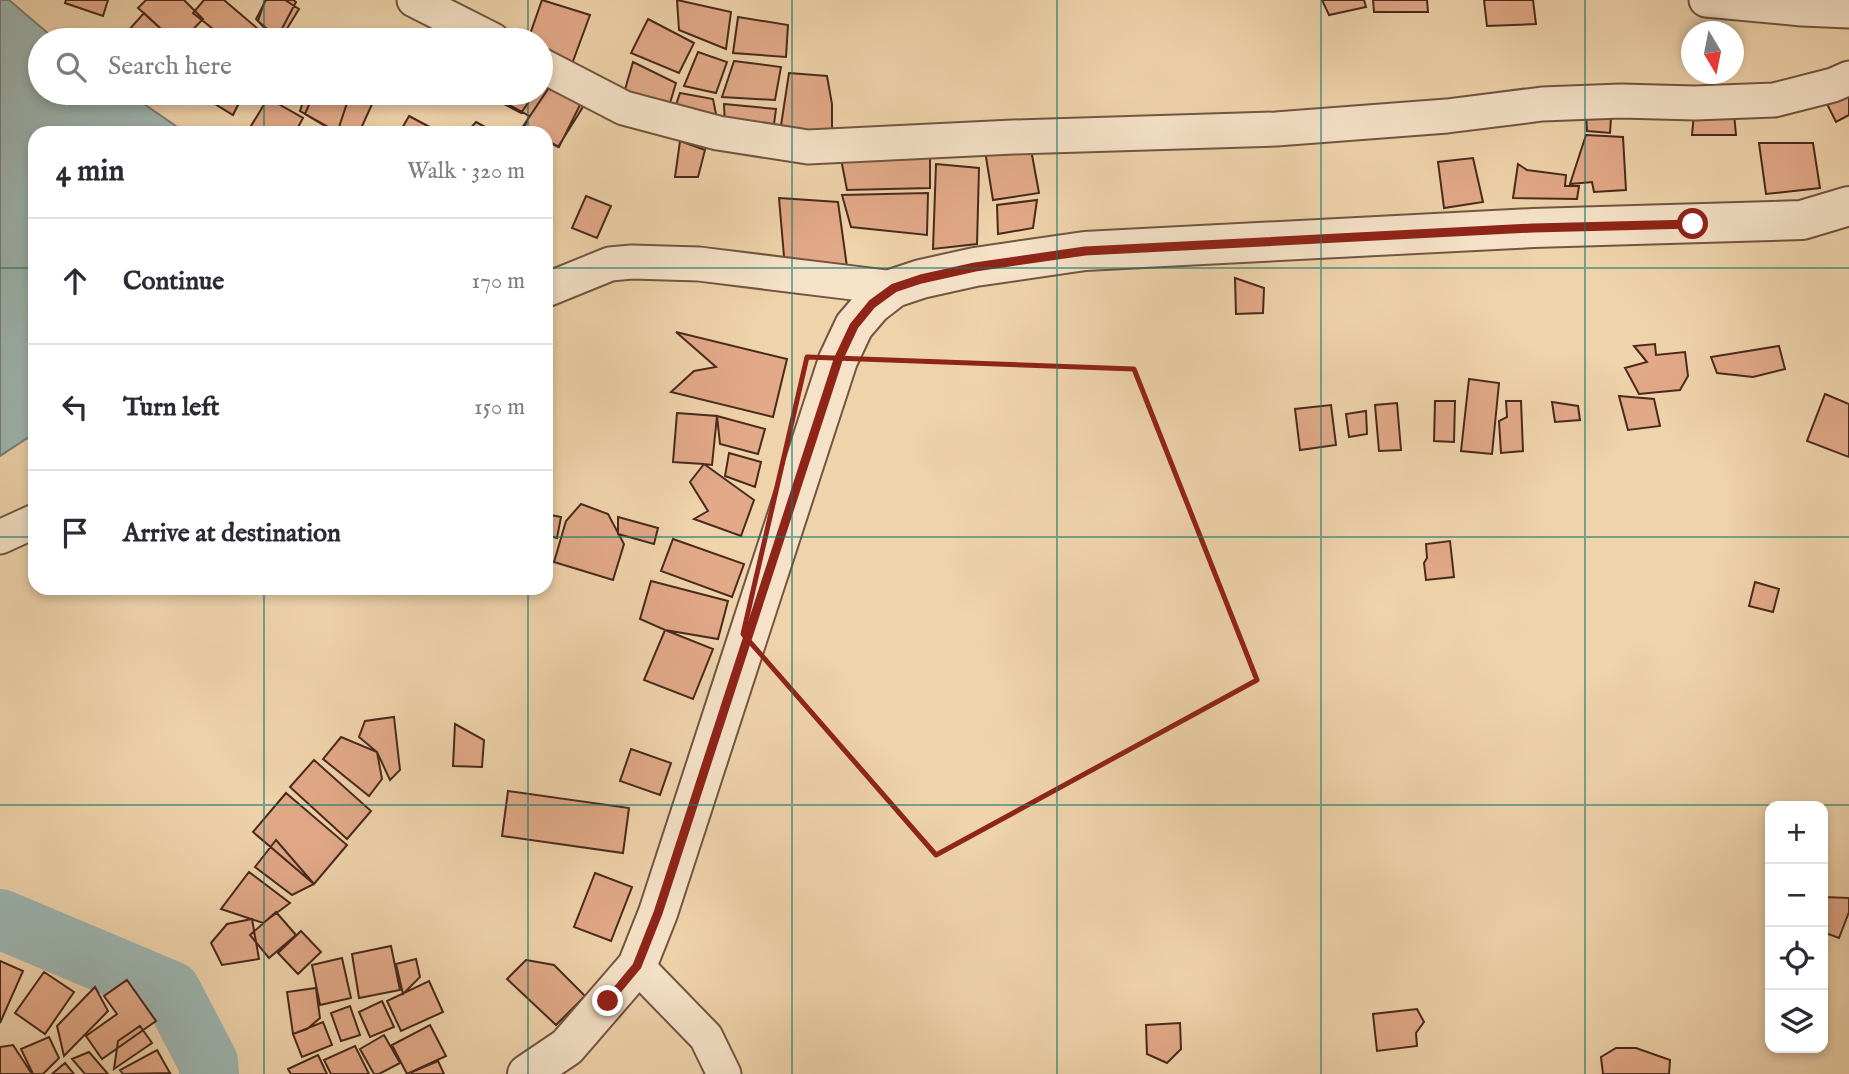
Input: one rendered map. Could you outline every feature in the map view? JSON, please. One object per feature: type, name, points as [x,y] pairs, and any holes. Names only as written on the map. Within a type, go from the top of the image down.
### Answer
[{"type":"street","points":[[414,0],[469,28]]},
{"type":"street","points":[[1706,0],[1802,9],[1849,10]]},
{"type":"street","points":[[553,71],[625,108],[718,133],[808,147],[1013,137],[1276,129],[1447,116],[1542,104],[1774,100],[1833,85],[1849,78]]},
{"type":"street","points":[[527,1074],[567,1047],[637,966],[658,913],[838,360],[854,326],[872,304],[894,288],[975,267],[1085,251],[1533,228],[1802,220],[1849,206]]},
{"type":"street","points":[[553,287],[610,264],[632,262],[699,264],[894,288]]},
{"type":"street","points":[[0,537],[28,524]]},
{"type":"street","points":[[637,966],[706,1037],[724,1074]]},
{"type":"highlighted area","points":[[807,357],[1134,369],[1257,680],[936,855],[743,634]]},
{"type":"water","points":[[0,0],[9,0],[42,28],[28,28],[28,105],[145,105],[176,126],[28,126],[28,438],[0,456]]},
{"type":"building","points":[[66,0],[108,0],[103,16],[65,3]]},
{"type":"building","points":[[146,0],[184,0],[203,19],[194,28],[160,28],[138,8]]},
{"type":"building","points":[[204,0],[224,0],[257,28],[212,28],[193,13]]},
{"type":"building","points":[[265,0],[285,0],[299,9],[287,28],[266,28],[258,21]]},
{"type":"building","points":[[266,0],[296,2],[282,28],[265,28],[256,19]]},
{"type":"building","points":[[542,0],[590,15],[572,64],[553,55],[553,28],[532,28]]},
{"type":"building","points":[[677,0],[731,12],[726,49],[679,30]]},
{"type":"building","points":[[1322,0],[1364,0],[1366,7],[1329,15]]},
{"type":"building","points":[[1373,0],[1427,0],[1428,12],[1374,12]]},
{"type":"building","points":[[1484,0],[1533,0],[1536,24],[1487,26]]},
{"type":"building","points":[[144,13],[160,28],[131,28]]},
{"type":"building","points":[[738,17],[788,25],[786,57],[733,53]]},
{"type":"building","points":[[648,19],[694,43],[679,73],[631,53]]},
{"type":"building","points":[[698,52],[727,62],[716,93],[684,86]]},
{"type":"building","points":[[734,61],[781,67],[775,100],[722,97]]},
{"type":"building","points":[[633,62],[676,83],[670,103],[624,93]]},
{"type":"building","points":[[789,73],[827,76],[832,104],[832,135],[780,132]]},
{"type":"building","points":[[1849,80],[1849,115],[1836,122],[1822,94]]},
{"type":"building","points":[[553,84],[586,102],[558,147],[553,144],[553,126],[523,126],[537,105],[553,105]]},
{"type":"building","points":[[553,86],[581,103],[559,147],[553,144],[553,126],[525,126],[529,116],[509,105],[553,105]]},
{"type":"building","points":[[680,93],[713,99],[717,119],[674,111]]},
{"type":"building","points":[[1585,98],[1612,102],[1610,133],[1587,131]]},
{"type":"building","points":[[1695,103],[1733,104],[1736,135],[1692,135]]},
{"type":"building","points":[[724,104],[776,109],[773,132],[725,127]]},
{"type":"building","points":[[217,105],[238,105],[233,115]]},
{"type":"building","points":[[264,105],[280,105],[303,118],[299,126],[251,126]]},
{"type":"building","points":[[302,105],[372,105],[362,126],[327,126],[300,111]]},
{"type":"building","points":[[309,105],[346,105],[339,126],[325,126],[305,114]]},
{"type":"building","points":[[506,105],[527,105],[521,113]]},
{"type":"building","points":[[409,116],[428,126],[403,126]]},
{"type":"building","points":[[1586,135],[1623,137],[1626,190],[1594,192],[1592,182],[1570,184]]},
{"type":"building","points":[[680,141],[705,150],[698,177],[675,177]]},
{"type":"building","points":[[1759,143],[1813,143],[1820,188],[1766,194]]},
{"type":"building","points":[[1030,144],[1039,193],[993,200],[984,145]]},
{"type":"building","points":[[930,145],[930,188],[847,190],[840,154]]},
{"type":"building","points":[[1473,158],[1483,202],[1444,208],[1438,162]]},
{"type":"building","points":[[936,164],[979,168],[977,244],[933,249]]},
{"type":"building","points":[[1518,164],[1527,170],[1566,175],[1565,186],[1579,186],[1577,199],[1513,198]]},
{"type":"building","points":[[928,193],[927,235],[851,227],[842,195]]},
{"type":"building","points":[[586,196],[611,206],[597,238],[572,228]]},
{"type":"building","points":[[779,198],[838,202],[847,267],[785,268]]},
{"type":"building","points":[[1037,200],[1033,228],[998,234],[997,205]]},
{"type":"building","points":[[1235,278],[1264,288],[1263,313],[1236,314]]},
{"type":"building","points":[[676,332],[787,359],[773,417],[671,392],[694,371],[716,367]]},
{"type":"building","points":[[1655,344],[1656,355],[1685,352],[1688,376],[1680,390],[1639,394],[1625,368],[1647,362],[1634,346]]},
{"type":"building","points":[[1779,346],[1785,369],[1753,377],[1717,373],[1711,357]]},
{"type":"building","points":[[1469,379],[1499,383],[1492,454],[1461,451]]},
{"type":"building","points":[[1825,394],[1849,404],[1849,457],[1807,441]]},
{"type":"building","points":[[1619,396],[1654,399],[1660,426],[1628,430]]},
{"type":"building","points":[[1435,401],[1455,401],[1454,442],[1434,441]]},
{"type":"building","points":[[1506,401],[1521,401],[1523,451],[1501,453],[1499,421],[1507,417]]},
{"type":"building","points":[[1552,402],[1578,406],[1580,420],[1555,422]]},
{"type":"building","points":[[1397,403],[1401,450],[1379,451],[1375,405]]},
{"type":"building","points":[[1331,405],[1336,445],[1300,450],[1295,409]]},
{"type":"building","points":[[1366,411],[1367,434],[1349,437],[1346,414]]},
{"type":"building","points":[[677,413],[717,416],[712,465],[673,462]]},
{"type":"building","points":[[717,416],[765,429],[758,454],[720,444]]},
{"type":"building","points":[[729,453],[761,462],[755,487],[725,476]]},
{"type":"building","points":[[704,464],[754,500],[741,536],[694,519],[708,511],[690,482]]},
{"type":"building","points":[[581,504],[608,514],[624,544],[613,580],[554,562],[566,521]]},
{"type":"building","points":[[553,515],[561,517],[557,538],[553,537]]},
{"type":"building","points":[[618,517],[658,528],[654,544],[618,534]]},
{"type":"building","points":[[673,539],[744,564],[732,597],[661,571]]},
{"type":"building","points":[[1450,541],[1454,577],[1426,580],[1426,544]]},
{"type":"building","points":[[651,581],[728,601],[718,639],[665,630],[640,619]]},
{"type":"building","points":[[1755,582],[1779,589],[1773,612],[1749,606]]},
{"type":"building","points":[[665,630],[713,649],[693,699],[644,680]]},
{"type":"building","points":[[394,717],[400,770],[390,780],[377,752],[359,737],[365,721]]},
{"type":"building","points":[[455,724],[484,740],[482,767],[453,766]]},
{"type":"building","points":[[341,737],[377,752],[382,779],[369,796],[323,759]]},
{"type":"building","points":[[631,749],[671,763],[660,795],[620,781]]},
{"type":"building","points":[[314,760],[371,811],[347,839],[290,787]]},
{"type":"building","points":[[508,791],[629,808],[623,853],[502,836]]},
{"type":"building","points":[[286,793],[347,845],[314,884],[253,832]]},
{"type":"building","points":[[276,840],[314,884],[292,895],[255,867]]},
{"type":"building","points":[[249,872],[290,903],[263,923],[221,909]]},
{"type":"building","points":[[595,873],[632,887],[611,941],[574,927]]},
{"type":"building","points":[[1828,897],[1849,898],[1849,912],[1839,938],[1828,934]]},
{"type":"building","points":[[276,912],[296,935],[269,958],[250,935]]},
{"type":"building","points":[[252,919],[259,959],[222,965],[211,943],[227,924]]},
{"type":"building","points":[[301,931],[321,952],[298,974],[278,953]]},
{"type":"building","points":[[391,946],[400,990],[359,998],[352,954]]},
{"type":"building","points":[[342,958],[351,998],[320,1005],[312,965]]},
{"type":"building","points":[[416,959],[420,977],[403,994],[396,964]]},
{"type":"building","points":[[526,960],[554,965],[585,996],[556,1025],[507,979]]},
{"type":"building","points":[[0,961],[23,971],[0,1023]]},
{"type":"building","points":[[44,972],[74,992],[45,1034],[15,1013]]},
{"type":"building","points":[[127,980],[156,1021],[102,1059],[86,1036],[117,1014],[104,996]]},
{"type":"building","points":[[429,981],[443,1012],[401,1031],[387,1001]]},
{"type":"building","points":[[95,987],[108,1011],[64,1056],[57,1026]]},
{"type":"building","points":[[316,988],[320,1018],[307,1029],[293,1034],[287,992]]},
{"type":"building","points":[[382,1001],[394,1027],[370,1037],[359,1012]]},
{"type":"building","points":[[350,1006],[360,1035],[341,1041],[331,1013]]},
{"type":"building","points":[[1417,1009],[1424,1022],[1416,1033],[1417,1046],[1377,1051],[1373,1014]]},
{"type":"building","points":[[323,1022],[332,1045],[302,1057],[293,1034]]},
{"type":"building","points":[[1180,1023],[1181,1049],[1167,1063],[1147,1054],[1146,1025]]},
{"type":"building","points":[[430,1025],[446,1056],[407,1074],[392,1045]]},
{"type":"building","points":[[140,1026],[152,1043],[114,1069],[118,1041]]},
{"type":"building","points":[[384,1035],[400,1063],[374,1074],[360,1049]]},
{"type":"building","points":[[49,1037],[59,1058],[43,1074],[33,1074],[21,1049]]},
{"type":"building","points":[[13,1045],[32,1074],[0,1074],[0,1047]]},
{"type":"building","points":[[355,1046],[369,1074],[331,1074],[324,1060]]},
{"type":"building","points":[[1616,1048],[1636,1048],[1670,1060],[1669,1074],[1603,1074],[1601,1057]]},
{"type":"building","points":[[157,1050],[170,1073],[123,1074],[120,1070]]},
{"type":"building","points":[[89,1052],[108,1074],[85,1074],[72,1059]]},
{"type":"building","points":[[318,1055],[327,1074],[291,1074],[288,1069]]},
{"type":"building","points":[[438,1061],[444,1074],[412,1074],[412,1072]]},
{"type":"building","points":[[65,1063],[74,1074],[52,1074]]},
{"type":"waterway","points":[[0,919],[171,991],[208,1062],[209,1074]]},
{"type":"route","points":[[608,1001],[637,966],[658,913],[838,360],[854,326],[872,304],[894,288],[975,267],[1085,251],[1533,228],[1693,224]]}]
